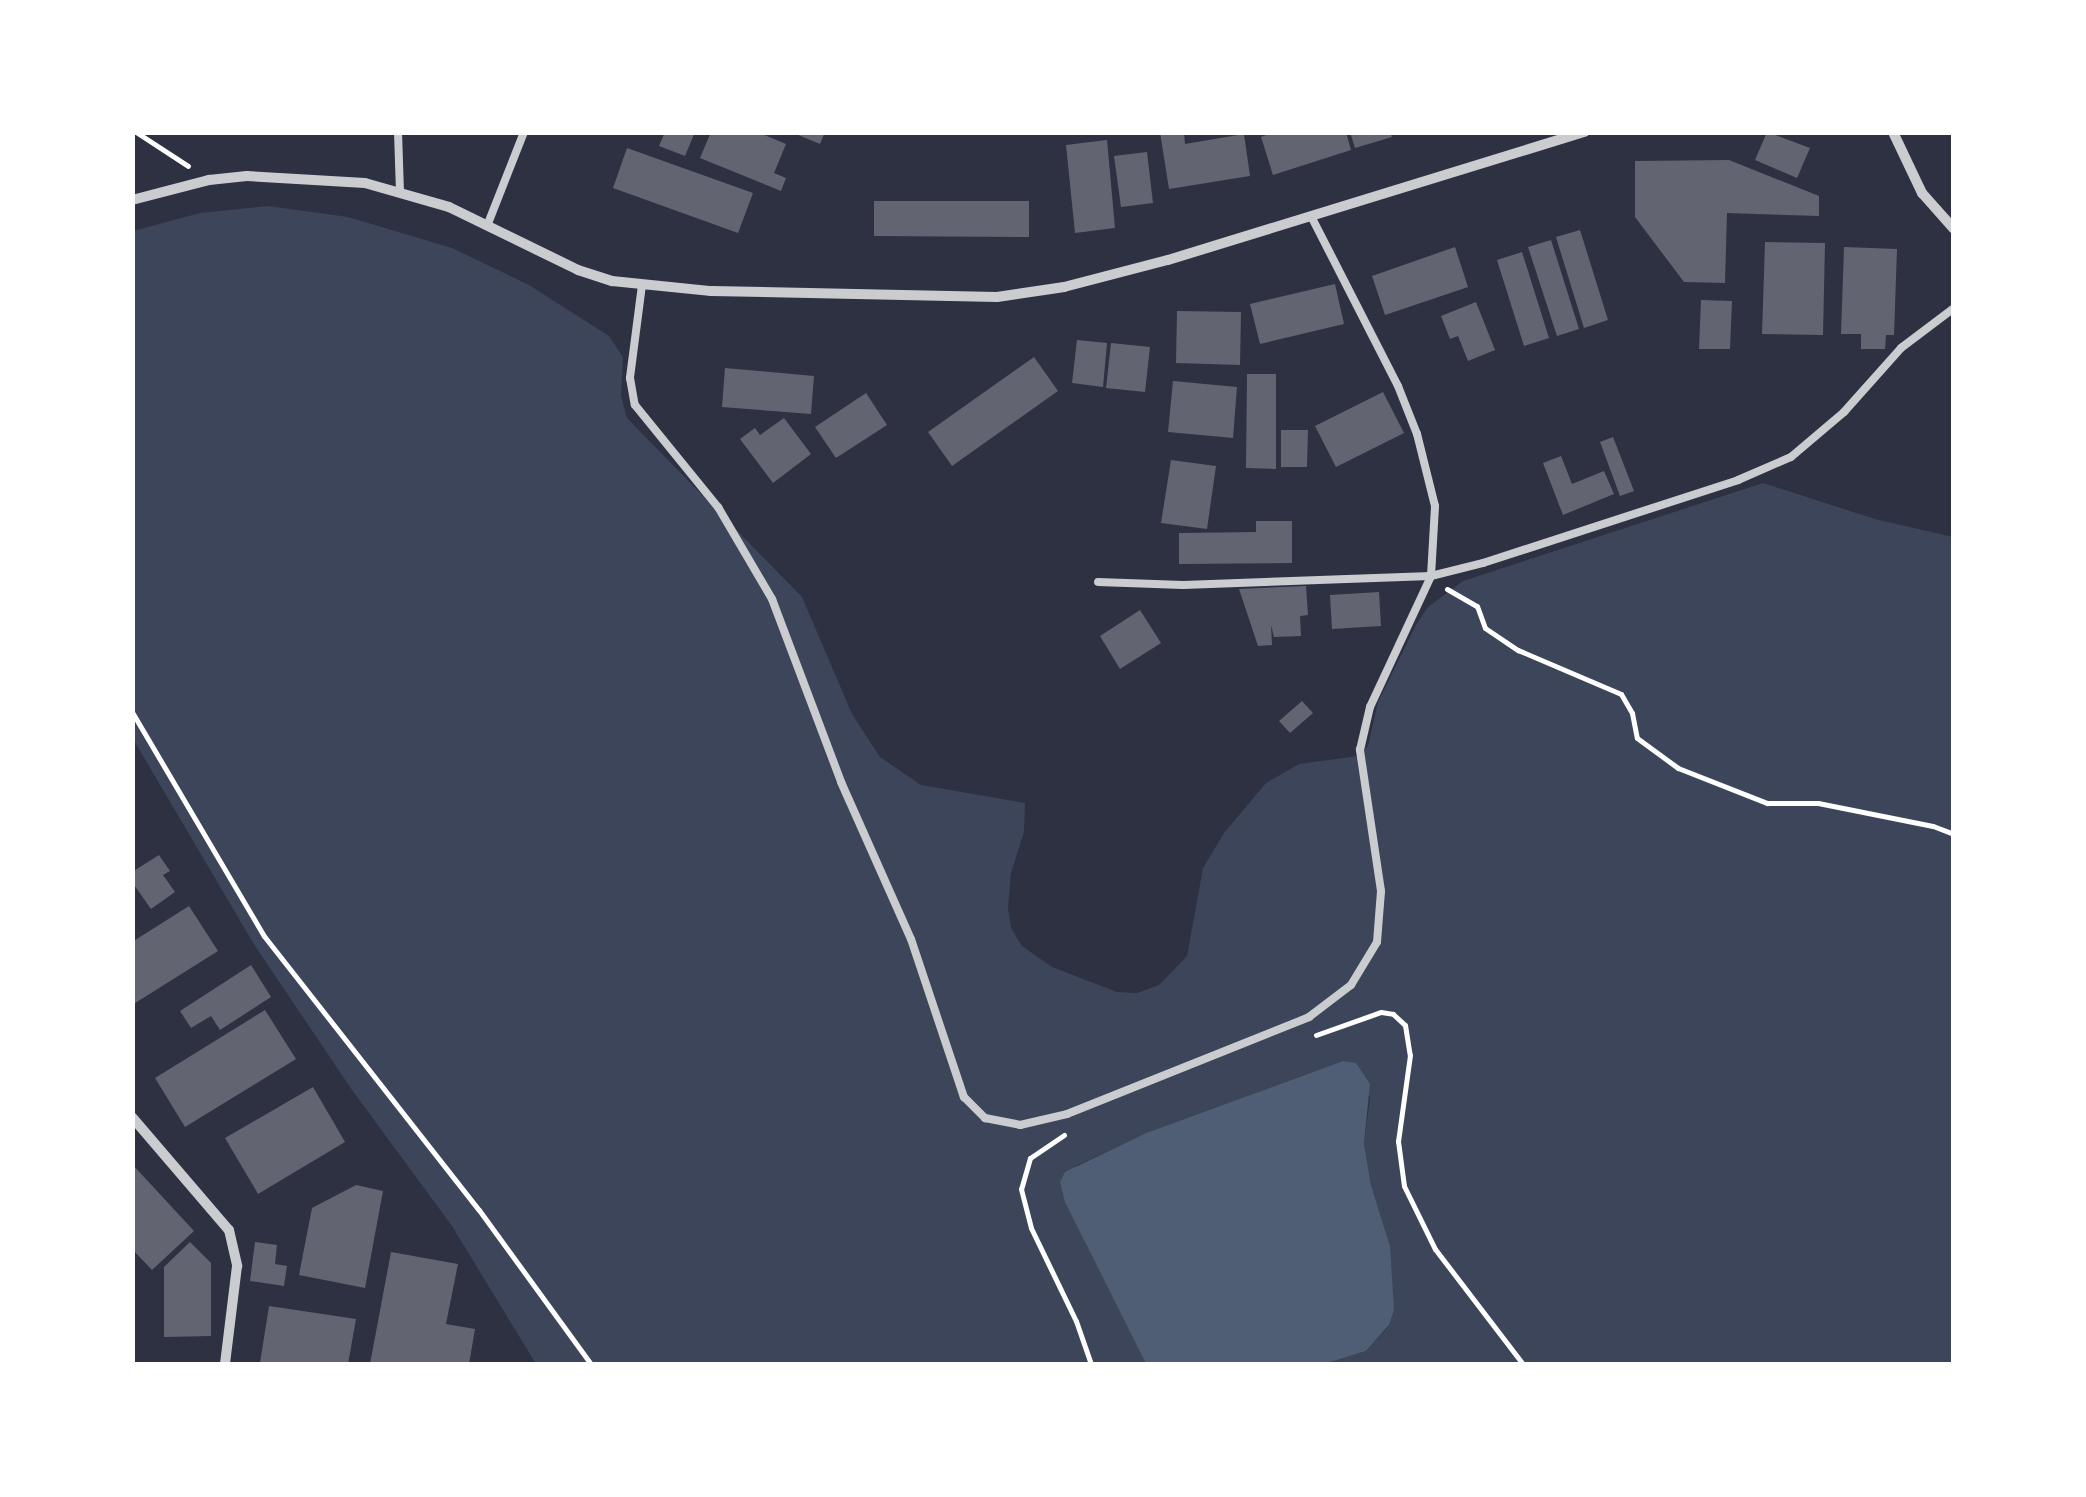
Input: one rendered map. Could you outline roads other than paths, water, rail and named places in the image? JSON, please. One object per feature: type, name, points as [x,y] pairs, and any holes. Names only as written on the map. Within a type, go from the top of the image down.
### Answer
[{"type":"street","points":[[132,200],[209,180],[302,178],[400,191],[487,226],[578,270],[642,285],[996,297],[1064,287],[1585,132]]},
{"type":"street","points":[[1893,132],[1922,193],[1954,229]]},
{"type":"street","points":[[132,1117],[229,1230],[237,1266],[225,1364]]},
{"type":"lane","points":[[398,132],[400,191]]},
{"type":"lane","points":[[487,226],[524,132]]},
{"type":"lane","points":[[642,285],[630,378],[635,406],[718,507],[772,600],[834,766],[911,939],[956,1079],[973,1110],[985,1118],[1020,1125],[1067,1114],[1308,1017],[1351,984],[1368,964],[1381,918],[1361,768],[1362,734],[1380,681],[1431,576],[1434,506],[1417,434],[1375,338],[1311,216]]},
{"type":"lane","points":[[1098,582],[1183,584],[1431,576],[1693,495],[1791,457],[1844,412],[1901,348],[1954,308]]}]
